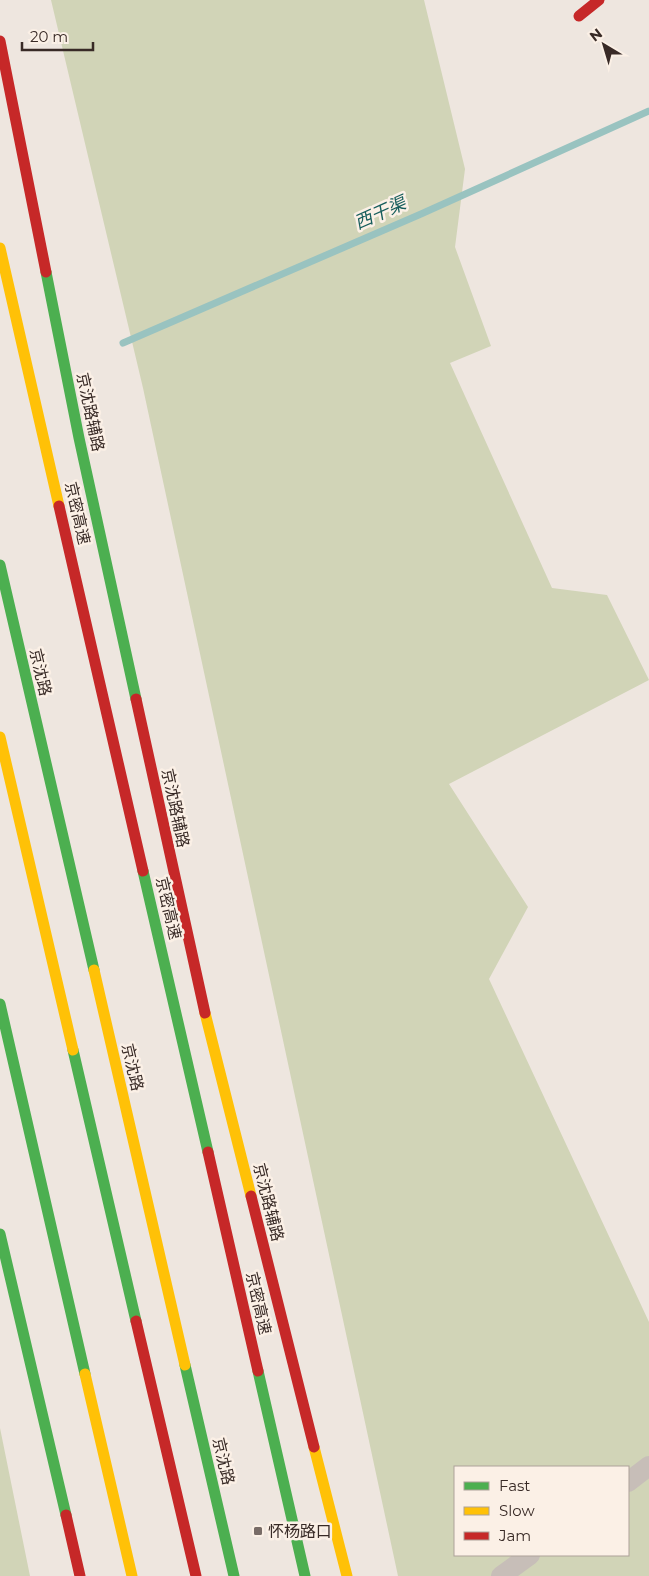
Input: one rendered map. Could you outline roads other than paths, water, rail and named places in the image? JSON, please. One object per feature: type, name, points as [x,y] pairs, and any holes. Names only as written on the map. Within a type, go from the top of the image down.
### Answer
[{"type":"main road","points":[[579,16],[599,0]]},
{"type":"main road","name":"京沈路辅路","points":[[0,41],[79,438],[197,982],[347,1576]]},
{"type":"main road","name":"京密高速","points":[[0,248],[305,1576]]},
{"type":"main road","name":"京沈路","points":[[0,565],[234,1576]]},
{"type":"main road","points":[[0,738],[196,1576]]},
{"type":"main road","points":[[0,1004],[132,1576]]},
{"type":"main road","points":[[0,1234],[80,1576]]},
{"type":"street","points":[[629,1481],[649,1466]]},
{"type":"street","points":[[501,1576],[529,1556]]},
{"type":"waterway","name":"西干渠","points":[[123,343],[421,214],[649,111]]},
{"type":"place","name":"怀杨路口","points":[[258,1531]]}]
